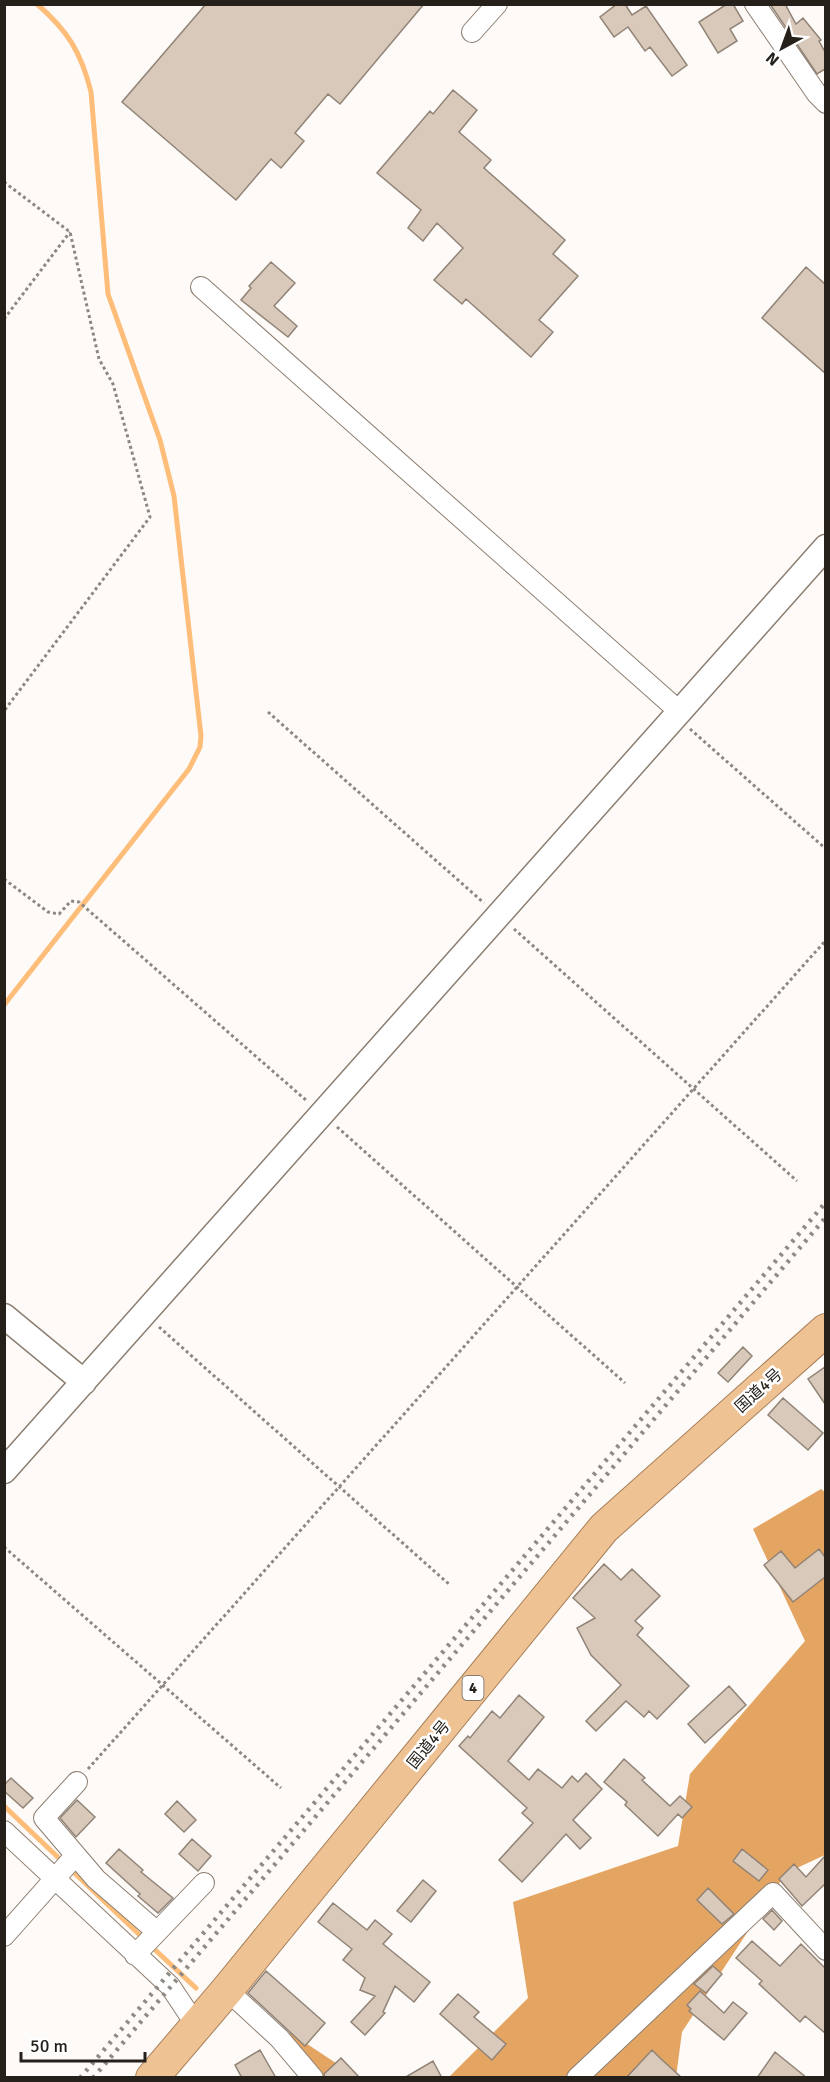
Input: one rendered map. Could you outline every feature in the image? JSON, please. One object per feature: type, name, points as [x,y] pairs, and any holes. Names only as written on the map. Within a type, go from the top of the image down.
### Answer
[{"type":"highway","name":"国道4号","points":[[152,2078],[227,1990],[604,1528],[825,1330]]},
{"type":"street","points":[[472,32],[497,4]]},
{"type":"street","points":[[755,4],[825,103]]},
{"type":"street","points":[[201,286],[678,715]]},
{"type":"street","points":[[4,1471],[825,547]]},
{"type":"street","points":[[4,1316],[84,1382]]},
{"type":"street","points":[[77,1782],[44,1818],[64,1868],[96,1879],[146,1942],[170,1986],[196,2025]]},
{"type":"street","points":[[4,1831],[64,1868],[146,1942]]},
{"type":"street","points":[[4,1935],[64,1868]]},
{"type":"street","points":[[146,1942],[204,1883]]},
{"type":"street","points":[[577,2078],[773,1893],[825,1950]]},
{"type":"street","points":[[227,1990],[279,2038],[313,2078]]},
{"type":"path","points":[[4,182],[70,232],[99,359],[112,384],[150,517],[4,711]]},
{"type":"path","points":[[4,319],[70,232]]},
{"type":"path","points":[[268,712],[797,1181]]},
{"type":"path","points":[[678,715],[825,849]]},
{"type":"path","points":[[4,879],[48,912],[59,914],[71,901],[79,902],[625,1383]]},
{"type":"path","points":[[77,1782],[825,940]]},
{"type":"path","points":[[144,1314],[450,1585]]},
{"type":"path","points":[[4,1546],[281,1788]]},
{"type":"shaded area","points":[[821,1489],[826,1493],[825,1855],[786,1873],[682,2032],[676,2077],[448,2078],[528,1998],[513,1902],[678,1846],[690,1774],[805,1641],[753,1529]]},
{"type":"shaded area","points":[[289,2032],[357,2077],[300,2077]]},
{"type":"building","points":[[206,4],[424,4],[340,104],[328,94],[295,133],[304,141],[281,168],[271,159],[236,200],[122,102]]},
{"type":"building","points":[[617,4],[625,4],[632,15],[646,6],[687,65],[672,76],[650,47],[645,51],[628,27],[614,37],[600,17]]},
{"type":"building","points":[[727,4],[733,4],[743,21],[730,29],[737,41],[718,53],[699,22]]},
{"type":"building","points":[[770,4],[785,4],[796,24],[803,18],[821,40],[819,41],[825,52],[825,69],[817,74]]},
{"type":"building","points":[[453,90],[477,110],[459,132],[491,160],[484,168],[565,240],[553,254],[578,276],[539,320],[553,332],[531,357],[466,299],[462,304],[434,280],[463,248],[437,223],[423,241],[408,228],[421,210],[377,173],[430,111],[433,114]]},
{"type":"building","points":[[271,262],[295,283],[274,306],[297,326],[288,337],[241,300],[251,288],[249,286]]},
{"type":"building","points":[[806,267],[825,284],[825,373],[762,318]]},
{"type":"building","points":[[743,1347],[752,1356],[728,1382],[718,1373]]},
{"type":"building","points":[[825,1367],[825,1404],[808,1379]]},
{"type":"building","points":[[783,1398],[823,1433],[808,1450],[768,1415]]},
{"type":"building","points":[[819,1549],[825,1557],[825,1577],[793,1602],[764,1565],[781,1551],[795,1568]]},
{"type":"building","points":[[604,1564],[621,1580],[632,1569],[660,1596],[635,1621],[643,1628],[637,1635],[689,1686],[657,1719],[649,1711],[644,1717],[626,1701],[596,1731],[586,1721],[621,1685],[591,1655],[577,1628],[595,1618],[573,1598]]},
{"type":"building","points":[[729,1686],[746,1705],[705,1743],[688,1724]]},
{"type":"building","points":[[519,1695],[544,1717],[508,1761],[529,1780],[538,1769],[562,1788],[572,1776],[578,1782],[586,1773],[602,1789],[573,1820],[591,1838],[580,1849],[566,1834],[522,1882],[499,1860],[533,1823],[522,1813],[527,1808],[459,1746],[468,1736],[470,1738],[492,1711],[500,1718]]},
{"type":"building","points":[[624,1759],[645,1778],[642,1780],[670,1806],[680,1796],[692,1807],[682,1818],[678,1814],[658,1836],[625,1805],[627,1802],[604,1782]]},
{"type":"building","points":[[11,1778],[33,1798],[23,1808],[4,1791],[4,1785]]},
{"type":"building","points":[[77,1800],[95,1817],[76,1837],[60,1818]]},
{"type":"building","points":[[177,1801],[196,1820],[184,1832],[165,1814]]},
{"type":"building","points":[[192,1839],[211,1856],[198,1871],[179,1854]]},
{"type":"building","points":[[119,1849],[143,1870],[141,1872],[173,1898],[158,1913],[106,1863]]},
{"type":"building","points":[[742,1849],[768,1870],[759,1881],[733,1861]]},
{"type":"building","points":[[825,1856],[825,1884],[802,1906],[779,1879],[794,1864],[806,1877]]},
{"type":"building","points":[[423,1880],[436,1891],[411,1922],[397,1911]]},
{"type":"building","points":[[708,1888],[734,1914],[722,1924],[697,1900]]},
{"type":"building","points":[[333,1903],[367,1930],[375,1920],[392,1934],[383,1944],[430,1982],[414,2002],[395,1986],[383,2012],[385,2013],[365,2035],[351,2022],[375,1996],[360,1990],[365,1978],[343,1960],[352,1949],[318,1922]]},
{"type":"building","points":[[772,1910],[782,1921],[774,1930],[763,1919]]},
{"type":"building","points":[[752,1941],[780,1966],[801,1944],[825,1968],[825,2033],[805,2016],[800,2022],[759,1984],[762,1981],[736,1958]]},
{"type":"building","points":[[713,1966],[722,1974],[706,1993],[694,1984]]},
{"type":"building","points":[[266,1971],[325,2023],[305,2046],[248,1993]]},
{"type":"building","points":[[700,1991],[724,2013],[733,2002],[747,2013],[724,2040],[689,2011],[691,2009],[687,2005]]},
{"type":"building","points":[[458,1994],[479,2012],[474,2017],[506,2044],[492,2060],[440,2014]]},
{"type":"building","points":[[260,2050],[276,2078],[242,2078],[235,2065]]},
{"type":"building","points":[[652,2050],[660,2058],[682,2078],[626,2078]]},
{"type":"building","points":[[775,2052],[807,2078],[757,2078]]},
{"type":"building","points":[[341,2058],[360,2078],[325,2078],[324,2074]]},
{"type":"building","points":[[433,2061],[442,2078],[404,2078]]},
{"type":"waterway","points":[[4,1005],[189,769],[200,747],[201,736],[174,496],[160,440],[108,294],[91,92],[83,65],[72,43],[37,4]]},
{"type":"waterway","points":[[4,1806],[144,1939]]},
{"type":"waterway","points":[[151,1946],[196,1988]]},
{"type":"railway","points":[[80,2078],[826,1202]]},
{"type":"railway","points":[[93,2078],[826,1217]]}]
